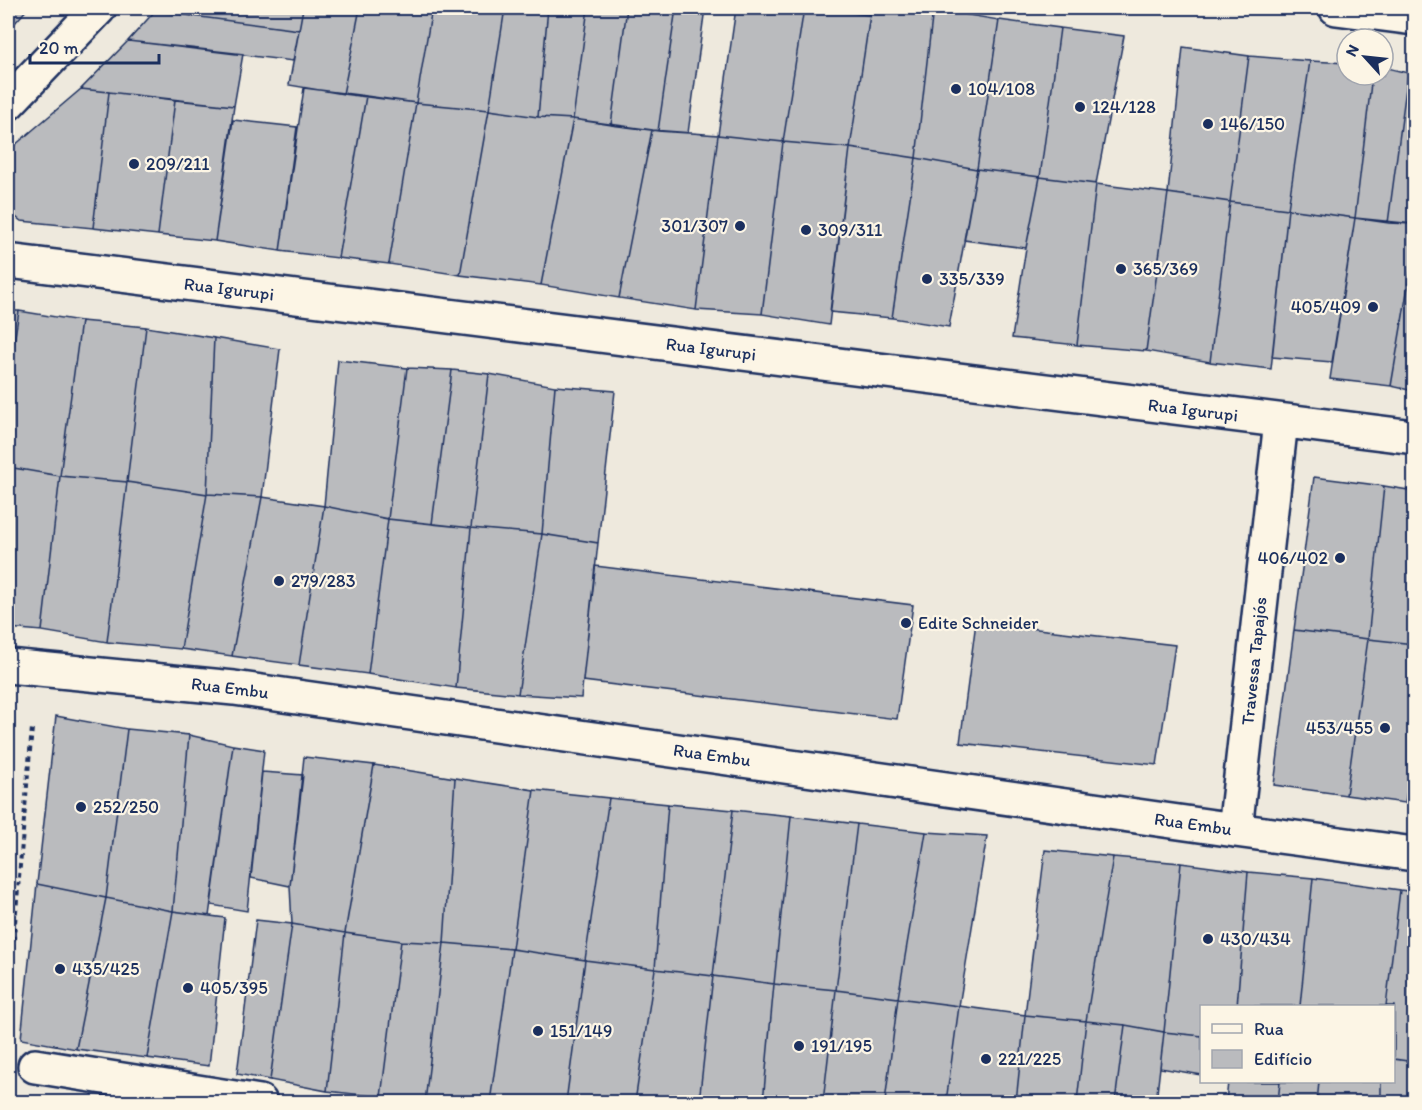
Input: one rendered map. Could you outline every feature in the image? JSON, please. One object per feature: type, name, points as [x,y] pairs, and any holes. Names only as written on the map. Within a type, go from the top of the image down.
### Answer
[{"type":"street","points":[[8,103],[99,8]]},
{"type":"street","points":[[1336,8],[1414,18]]},
{"type":"street","name":"Rua Igurupi","points":[[8,261],[1414,437]]},
{"type":"street","name":"Travessa Tapajós","points":[[1235,830],[1281,421]]},
{"type":"street","name":"Rua Embu","points":[[8,666],[234,688],[1414,854]]},
{"type":"street","points":[[35,1065],[260,1102]]},
{"type":"path","points":[[8,1003],[32,728]]},
{"type":"building","points":[[8,8],[28,8],[8,31]]},
{"type":"building","points":[[159,8],[303,8],[299,30],[155,11]]},
{"type":"building","points":[[303,8],[360,8],[343,94],[289,85]]},
{"type":"building","points":[[360,8],[432,8],[416,103],[343,94]]},
{"type":"building","points":[[432,8],[505,8],[489,110],[416,103]]},
{"type":"building","points":[[505,8],[548,8],[538,117],[489,110]]},
{"type":"building","points":[[548,8],[588,8],[573,119],[538,117]]},
{"type":"building","points":[[588,8],[627,8],[611,125],[573,119]]},
{"type":"building","points":[[627,8],[676,8],[658,131],[611,125]]},
{"type":"building","points":[[676,8],[705,8],[688,133],[658,131]]},
{"type":"building","points":[[736,8],[804,8],[783,142],[718,135]]},
{"type":"building","points":[[804,8],[870,15],[850,148],[783,142]]},
{"type":"building","points":[[871,8],[933,9],[916,158],[850,148]]},
{"type":"building","name":"104/108","points":[[933,9],[999,20],[977,169],[916,158]]},
{"type":"building","points":[[155,11],[299,30],[293,61],[128,41]]},
{"type":"building","points":[[999,20],[1060,28],[1040,177],[977,169]]},
{"type":"building","name":"124/128","points":[[1060,28],[1124,36],[1096,184],[1040,177]]},
{"type":"building","points":[[128,41],[243,54],[234,106],[81,89]]},
{"type":"building","name":"146/150","points":[[1183,47],[1249,56],[1230,202],[1168,193]]},
{"type":"building","points":[[1249,56],[1310,61],[1288,209],[1230,202]]},
{"type":"building","points":[[1310,61],[1335,62],[1335,87],[1371,87],[1355,218],[1288,209]]},
{"type":"building","points":[[1395,70],[1408,73],[1388,223],[1355,218],[1371,87],[1395,87]]},
{"type":"building","points":[[1408,73],[1414,73],[1414,224],[1388,223]]},
{"type":"building","points":[[304,88],[366,96],[338,258],[280,251]]},
{"type":"building","points":[[81,89],[109,92],[93,228],[21,221],[8,211],[8,151]]},
{"type":"building","name":"209/211","points":[[109,92],[175,100],[158,235],[93,228]]},
{"type":"building","points":[[366,96],[416,103],[389,264],[338,258]]},
{"type":"building","points":[[175,100],[234,106],[215,241],[158,235]]},
{"type":"building","points":[[416,103],[489,110],[460,275],[389,264]]},
{"type":"building","points":[[489,110],[573,119],[541,285],[460,275]]},
{"type":"building","points":[[573,119],[652,130],[619,298],[541,285]]},
{"type":"building","points":[[233,120],[297,127],[280,251],[215,241]]},
{"type":"building","points":[[652,130],[718,135],[696,310],[619,298]]},
{"type":"building","name":"301/307","points":[[718,135],[783,142],[762,314],[696,310]]},
{"type":"building","name":"309/311","points":[[783,142],[850,148],[829,325],[762,314]]},
{"type":"building","points":[[850,148],[916,158],[892,318],[830,312]]},
{"type":"building","name":"335/339","points":[[916,158],[977,169],[949,327],[892,318]]},
{"type":"building","points":[[977,169],[1040,177],[1026,248],[964,240]]},
{"type":"building","points":[[1040,177],[1096,184],[1077,345],[1012,338]]},
{"type":"building","name":"365/369","points":[[1096,184],[1168,193],[1146,351],[1077,345]]},
{"type":"building","points":[[1168,193],[1230,202],[1210,362],[1146,351]]},
{"type":"building","points":[[1230,202],[1288,209],[1271,369],[1210,362]]},
{"type":"building","points":[[1288,209],[1355,218],[1332,362],[1272,357]]},
{"type":"building","name":"405/409","points":[[1355,218],[1414,224],[1414,251],[1391,386],[1330,379]]},
{"type":"building","points":[[1414,251],[1414,391],[1391,386]]},
{"type":"building","points":[[8,311],[19,311],[8,381]]},
{"type":"building","points":[[19,311],[81,321],[60,476],[8,467],[8,381]]},
{"type":"building","points":[[81,321],[146,327],[127,482],[60,476]]},
{"type":"building","points":[[146,327],[214,338],[207,494],[127,482]]},
{"type":"building","points":[[214,338],[280,349],[262,497],[207,494]]},
{"type":"building","points":[[338,360],[407,368],[388,519],[324,506]]},
{"type":"building","points":[[407,368],[452,370],[432,524],[388,519]]},
{"type":"building","points":[[452,370],[489,374],[471,528],[432,524]]},
{"type":"building","points":[[489,374],[555,386],[542,534],[471,528]]},
{"type":"building","points":[[555,386],[615,391],[598,543],[542,534]]},
{"type":"building","points":[[8,467],[60,476],[42,631],[8,628]]},
{"type":"building","points":[[60,476],[127,482],[107,642],[42,631]]},
{"type":"building","name":"406/402","points":[[1314,477],[1384,486],[1368,639],[1294,630]]},
{"type":"building","points":[[127,482],[207,494],[181,649],[107,642]]},
{"type":"building","points":[[1384,486],[1414,491],[1414,644],[1368,639]]},
{"type":"building","points":[[207,494],[262,497],[232,656],[181,649]]},
{"type":"building","name":"279/283","points":[[262,497],[324,506],[299,665],[232,656]]},
{"type":"building","points":[[324,506],[388,519],[368,674],[299,665]]},
{"type":"building","points":[[388,519],[471,528],[456,688],[368,674]]},
{"type":"building","points":[[471,528],[542,534],[518,694],[456,688]]},
{"type":"building","points":[[542,534],[598,543],[581,698],[518,694]]},
{"type":"building","points":[[595,566],[913,605],[897,719],[583,681]]},
{"type":"building","points":[[976,622],[1175,645],[1157,765],[960,743]]},
{"type":"building","points":[[1294,630],[1368,639],[1346,795],[1274,785]]},
{"type":"building","name":"453/455","points":[[1368,639],[1414,644],[1414,747],[1405,803],[1346,795]]},
{"type":"building","name":"252/250","points":[[56,716],[127,729],[106,898],[37,884]]},
{"type":"building","points":[[127,729],[189,735],[173,911],[106,898]]},
{"type":"building","points":[[189,735],[233,745],[209,916],[173,911]]},
{"type":"building","points":[[233,745],[264,750],[247,911],[211,905]]},
{"type":"building","points":[[1414,747],[1414,805],[1405,803]]},
{"type":"building","points":[[304,757],[374,765],[345,933],[292,924],[290,886]]},
{"type":"building","points":[[374,765],[455,778],[444,943],[401,941],[345,933]]},
{"type":"building","points":[[262,772],[303,775],[290,886],[251,878]]},
{"type":"building","points":[[455,778],[534,790],[512,949],[444,943]]},
{"type":"building","points":[[534,790],[609,798],[585,960],[512,949]]},
{"type":"building","points":[[609,798],[668,804],[655,969],[585,960]]},
{"type":"building","points":[[668,804],[733,810],[713,976],[655,969]]},
{"type":"building","points":[[733,810],[791,816],[774,984],[713,976]]},
{"type":"building","points":[[791,816],[857,824],[836,990],[774,984]]},
{"type":"building","points":[[857,824],[926,832],[898,998],[836,990]]},
{"type":"building","points":[[926,832],[987,836],[959,1006],[898,998]]},
{"type":"building","points":[[1045,850],[1113,857],[1086,1021],[1025,1015]]},
{"type":"building","points":[[1113,857],[1181,863],[1164,1032],[1086,1021]]},
{"type":"building","name":"430/434","points":[[1181,863],[1248,872],[1237,1005],[1200,1005],[1200,1036],[1164,1032]]},
{"type":"building","points":[[1248,872],[1313,878],[1300,1005],[1237,1005]]},
{"type":"building","points":[[1313,878],[1400,890],[1386,1005],[1300,1005]]},
{"type":"building","name":"435/425","points":[[37,884],[106,898],[76,1049],[21,1039]]},
{"type":"building","points":[[1400,890],[1414,892],[1414,1062],[1395,1059],[1395,1005],[1386,1005]]},
{"type":"building","points":[[106,898],[173,911],[147,1058],[76,1049]]},
{"type":"building","name":"405/395","points":[[173,911],[225,918],[209,1066],[147,1058]]},
{"type":"building","points":[[256,920],[292,924],[270,1080],[237,1074]]},
{"type":"building","points":[[292,924],[345,933],[327,1091],[270,1080]]},
{"type":"building","points":[[345,933],[401,941],[381,1097],[327,1091]]},
{"type":"building","points":[[401,941],[444,943],[425,1102],[381,1097]]},
{"type":"building","points":[[444,943],[512,949],[490,1102],[425,1102]]},
{"type":"building","name":"151/149","points":[[512,949],[585,960],[566,1102],[490,1102]]},
{"type":"building","points":[[585,960],[655,969],[635,1102],[566,1102]]},
{"type":"building","points":[[655,969],[713,976],[699,1102],[635,1102]]},
{"type":"building","points":[[713,976],[774,984],[763,1102],[699,1102]]},
{"type":"building","name":"191/195","points":[[774,984],[836,990],[823,1102],[763,1102]]},
{"type":"building","points":[[836,990],[898,998],[885,1102],[823,1102]]},
{"type":"building","points":[[898,998],[959,1006],[946,1102],[885,1102]]},
{"type":"building","name":"221/225","points":[[959,1006],[1025,1015],[1016,1102],[946,1102]]},
{"type":"building","points":[[1025,1015],[1086,1021],[1077,1102],[1016,1102]]},
{"type":"building","points":[[1086,1021],[1125,1025],[1115,1102],[1077,1102]]},
{"type":"building","points":[[1125,1025],[1164,1032],[1156,1102],[1115,1102]]},
{"type":"building","points":[[1164,1032],[1200,1036],[1200,1075],[1160,1068]]},
{"type":"building","points":[[1395,1059],[1414,1062],[1414,1102],[1381,1102],[1381,1083],[1395,1083]]},
{"type":"building","points":[[1228,1083],[1280,1083],[1278,1102],[1226,1102]]},
{"type":"building","points":[[1280,1083],[1319,1083],[1317,1102],[1278,1102]]},
{"type":"building","points":[[1319,1083],[1381,1083],[1381,1102],[1317,1102]]},
{"type":"place","name":"104/108","points":[[956,89]]},
{"type":"place","name":"124/128","points":[[1080,107]]},
{"type":"place","name":"146/150","points":[[1208,124]]},
{"type":"place","name":"209/211","points":[[134,164]]},
{"type":"place","name":"301/307","points":[[740,226]]},
{"type":"place","name":"309/311","points":[[806,230]]},
{"type":"place","name":"365/369","points":[[1121,269]]},
{"type":"place","name":"335/339","points":[[927,279]]},
{"type":"place","name":"405/409","points":[[1373,307]]},
{"type":"place","name":"406/402","points":[[1340,558]]},
{"type":"place","name":"279/283","points":[[279,581]]},
{"type":"place","name":"Edite Schneider","points":[[906,623]]},
{"type":"place","name":"453/455","points":[[1385,728]]},
{"type":"place","name":"252/250","points":[[81,807]]},
{"type":"place","name":"430/434","points":[[1208,939]]},
{"type":"place","name":"435/425","points":[[60,969]]},
{"type":"place","name":"405/395","points":[[188,988]]},
{"type":"place","name":"151/149","points":[[538,1031]]},
{"type":"place","name":"191/195","points":[[799,1046]]},
{"type":"place","name":"221/225","points":[[986,1059]]}]
